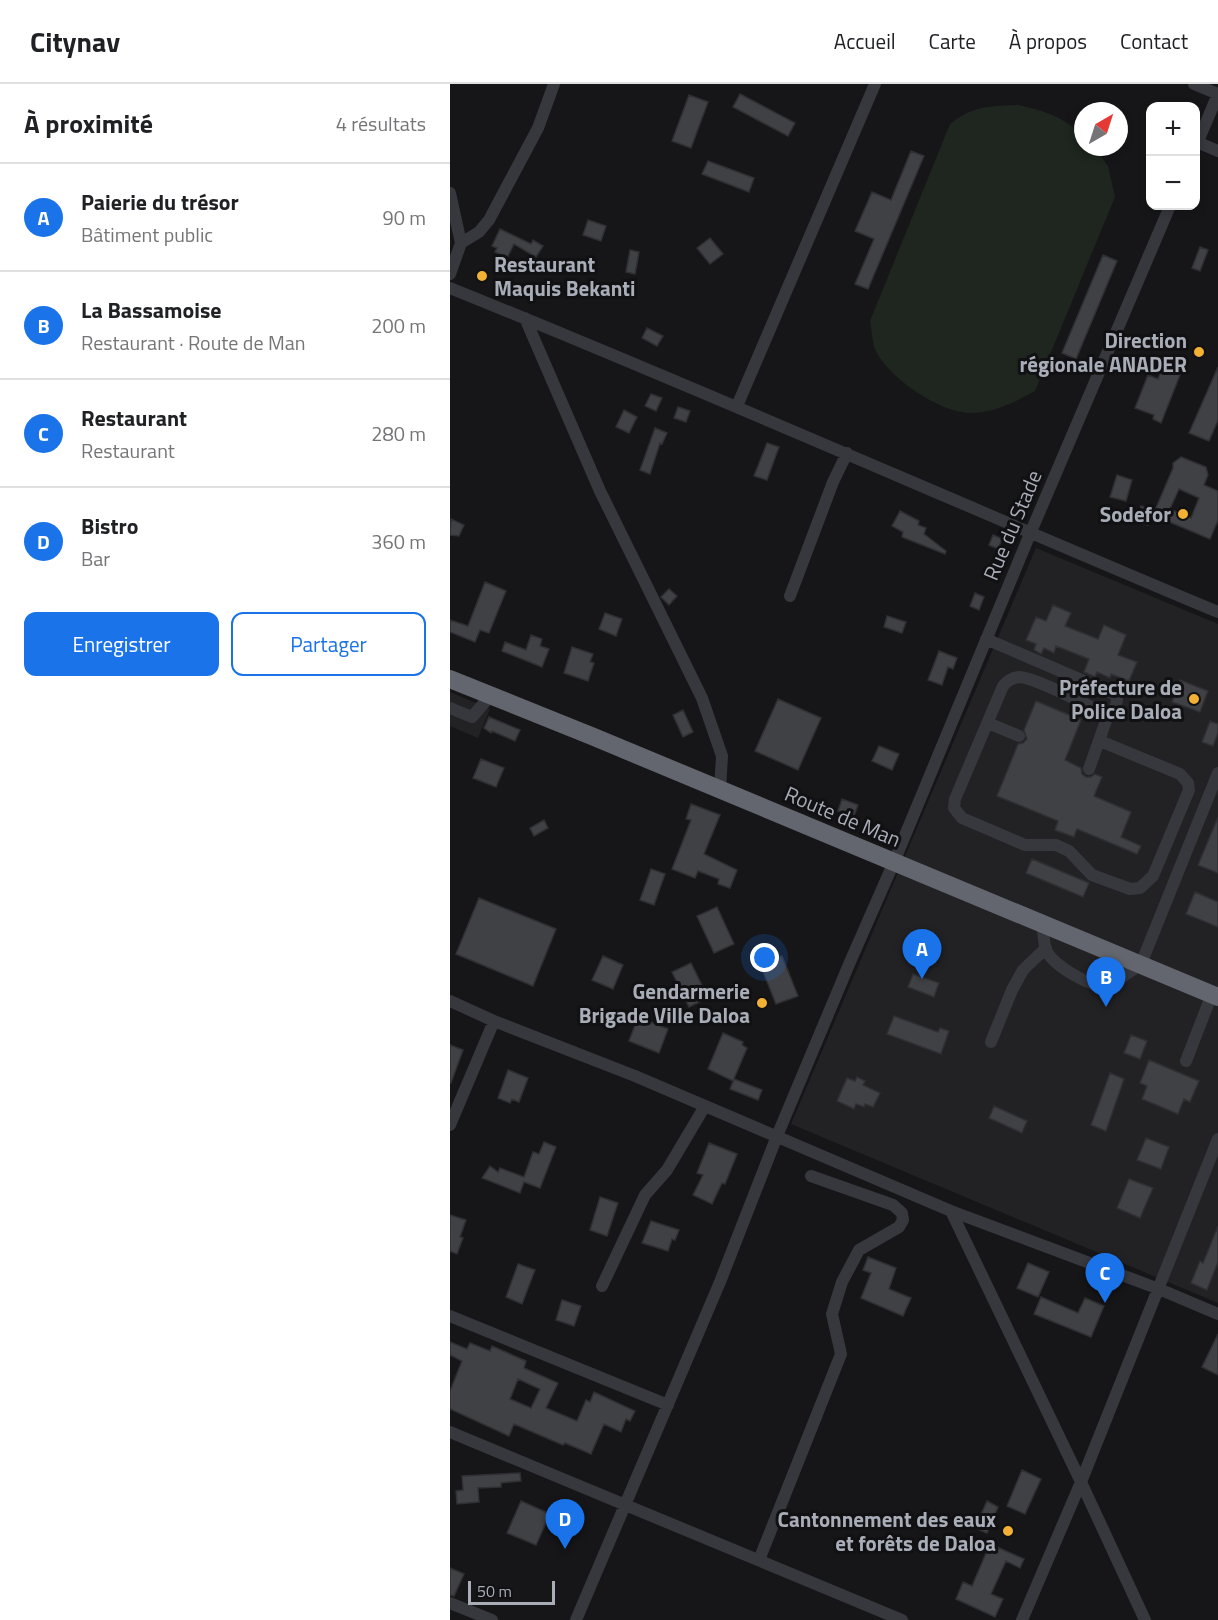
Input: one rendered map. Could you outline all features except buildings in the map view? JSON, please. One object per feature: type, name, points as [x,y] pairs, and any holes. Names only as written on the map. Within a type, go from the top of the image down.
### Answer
[{"type":"highway","name":"Route de Man","points":[[450,679],[1215,995]]},
{"type":"street","points":[[461,243],[479,232],[489,220],[538,128],[554,84]]},
{"type":"street","points":[[737,406],[875,84]]},
{"type":"street","points":[[1194,84],[1218,94],[1200,135]]},
{"type":"street","points":[[1200,145],[1218,151]]},
{"type":"street","points":[[450,193],[461,243],[450,274]]},
{"type":"street","name":"Rue du Stade","points":[[576,1620],[720,1282],[777,1136],[1168,210]]},
{"type":"street","points":[[450,288],[737,406],[1030,534],[1218,612]]},
{"type":"street","points":[[525,318],[600,491],[702,698],[722,756],[720,789]]},
{"type":"street","points":[[790,596],[833,482],[847,453]]},
{"type":"street","points":[[986,639],[1114,693],[1117,699],[1116,706],[1108,715],[1089,769]]},
{"type":"street","points":[[1100,741],[1180,774],[1188,783],[1189,790],[1153,876],[1140,888],[1130,889],[1092,874],[1069,851],[1056,845],[1025,845],[962,818],[954,808],[955,799],[1003,686],[1013,678],[1028,678],[1108,715]]},
{"type":"street","points":[[450,708],[472,717],[491,695]]},
{"type":"street","points":[[988,723],[1019,736]]},
{"type":"street","points":[[1042,923],[1049,955],[1075,976],[1103,987],[1141,964],[1218,773]]},
{"type":"street","points":[[991,1042],[1012,990],[1023,970],[1046,948]]},
{"type":"street","points":[[1186,1061],[1215,995]]},
{"type":"street","points":[[450,1001],[494,1021],[635,1076],[951,1211],[1159,1289],[1218,1314]]},
{"type":"street","points":[[450,1125],[494,1021]]},
{"type":"street","points":[[602,1286],[645,1195],[667,1170],[705,1106]]},
{"type":"street","points":[[1022,1620],[1081,1482],[1218,1139]]},
{"type":"street","points":[[759,1560],[841,1354],[832,1314],[842,1282],[859,1250],[899,1227],[903,1220],[902,1213],[893,1205],[811,1176]]},
{"type":"street","points":[[951,1211],[1145,1620]]},
{"type":"street","points":[[450,1316],[668,1405]]},
{"type":"street","points":[[450,1432],[902,1620]]},
{"type":"street","points":[[450,1603],[492,1620]]},
{"type":"shaded area","points":[[1018,105],[1052,115],[1067,123],[1074,128],[1074,156],[1101,156],[1108,166],[1115,197],[1035,391],[996,409],[971,413],[945,407],[902,382],[881,360],[875,349],[870,321],[950,124],[974,110]]},
{"type":"shaded area","points":[[1036,548],[1218,624],[1218,1303],[791,1124]]},
{"type":"shaded area","points":[[450,692],[490,709],[478,738],[450,726]]},
{"type":"place","name":"Restaurant Maquis Bekanti","points":[[482,276]]},
{"type":"place","name":"Direction régionale ANADER","points":[[1199,352]]},
{"type":"place","name":"Sodefor","points":[[1183,514]]},
{"type":"place","name":"Préfecture de Police Daloa","points":[[1194,699]]},
{"type":"place","name":"Paierie du trésor","points":[[922,979]]},
{"type":"place","name":"Gendarmerie Brigade Ville Daloa","points":[[762,1003]]},
{"type":"place","name":"La Bassamoise","points":[[1106,1007]]},
{"type":"place","name":"Restaurant","points":[[1105,1303]]},
{"type":"place","name":"Cantonnement des eaux et forêts de Daloa","points":[[1008,1531]]},
{"type":"place","name":"Bistro","points":[[565,1549]]}]
